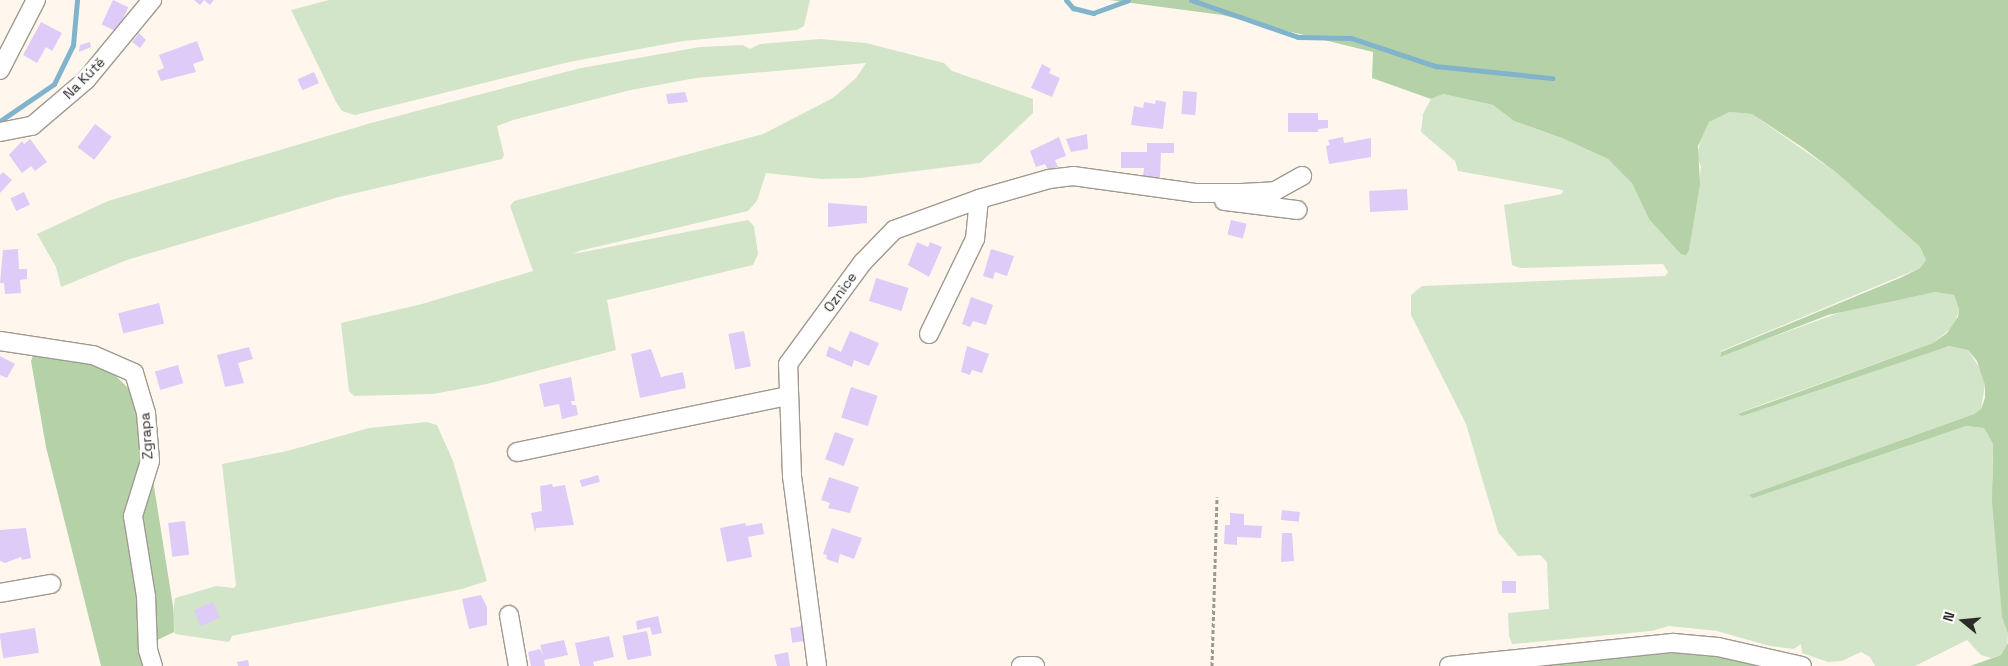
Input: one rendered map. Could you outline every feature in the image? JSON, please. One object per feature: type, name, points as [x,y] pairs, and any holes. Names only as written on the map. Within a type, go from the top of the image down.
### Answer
[{"type":"street","points":[[0,70],[36,0]]},
{"type":"street","name":"Na Kútě","points":[[0,132],[32,126],[86,80],[152,0]]},
{"type":"street","name":"Oznice","points":[[816,666],[792,476],[788,364],[863,262],[894,230],[979,199],[1049,179],[1072,176],[1195,193]]},
{"type":"street","points":[[1195,193],[1275,191],[1302,176]]},
{"type":"street","points":[[1195,193],[1228,202],[1290,209],[1275,191]]},
{"type":"street","points":[[929,334],[974,239],[979,199]]},
{"type":"street","name":"Zgrapa","points":[[0,341],[93,355],[134,374],[146,413],[150,461],[133,516],[146,596],[148,650],[152,666]]},
{"type":"street","points":[[517,452],[788,396]]},
{"type":"street","points":[[0,594],[51,584]]},
{"type":"street","points":[[509,614],[518,666]]},
{"type":"street","points":[[1449,666],[1501,663],[1673,644],[1718,647],[1802,666]]},
{"type":"street","points":[[1021,666],[1035,666]]},
{"type":"path","points":[[1212,666],[1217,497]]},
{"type":"green space","points":[[329,0],[810,0],[804,26],[797,30],[683,41],[569,62],[355,115],[342,111],[336,102],[291,10]]},
{"type":"green space","points":[[1109,0],[2008,0],[2008,634],[2002,617],[1992,501],[1993,444],[1984,428],[1966,426],[1753,498],[1749,495],[1974,414],[1981,409],[1985,398],[1985,385],[1977,361],[1968,350],[1949,346],[1742,416],[1738,414],[1933,343],[1947,333],[1958,317],[1959,309],[1954,295],[1935,292],[1828,315],[1720,357],[1721,352],[1900,278],[1920,268],[1926,260],[1920,247],[1838,174],[1802,147],[1752,114],[1729,112],[1709,122],[1698,146],[1700,184],[1689,250],[1686,255],[1681,254],[1649,219],[1632,183],[1608,159],[1562,138],[1514,121],[1493,105],[1443,94],[1431,99],[1372,78],[1373,52],[1222,15]]},
{"type":"green space","points":[[821,39],[866,43],[944,63],[952,71],[1033,99],[1033,113],[980,163],[861,178],[822,179],[766,173],[757,201],[748,211],[579,251],[573,254],[748,220],[754,226],[758,254],[753,265],[607,300],[616,350],[487,384],[433,394],[354,396],[349,391],[341,323],[422,304],[533,271],[510,206],[514,201],[763,134],[833,98],[856,78],[866,63],[696,78],[631,90],[513,120],[497,126],[504,155],[502,159],[339,197],[127,260],[61,287],[56,267],[37,234],[108,201],[371,123],[581,68],[700,47],[743,45],[750,49],[760,44]]},
{"type":"green space","points":[[1443,94],[1493,105],[1514,121],[1562,138],[1608,159],[1632,182],[1649,219],[1689,250],[1701,167],[1697,157],[1702,133],[1709,122],[1720,115],[1729,112],[1752,114],[1838,174],[1920,247],[1926,260],[1920,268],[1721,351],[1720,356],[1852,308],[1935,292],[1954,295],[1959,309],[1955,325],[1933,343],[1738,413],[1949,346],[1968,350],[1983,373],[1985,385],[1981,409],[1974,414],[1749,495],[1966,426],[1984,428],[1993,444],[1992,477],[2002,617],[2008,634],[2007,649],[2001,655],[1991,658],[1981,655],[1967,640],[1915,666],[1875,666],[1870,657],[1861,652],[1842,661],[1828,662],[1802,653],[1801,644],[1794,649],[1770,646],[1717,631],[1669,626],[1651,631],[1512,644],[1509,636],[1508,613],[1549,609],[1547,562],[1540,555],[1518,556],[1498,532],[1466,424],[1411,315],[1411,295],[1422,286],[1665,276],[1668,272],[1663,264],[1520,268],[1512,265],[1504,205],[1562,194],[1563,190],[1458,171],[1455,161],[1421,132],[1423,114],[1431,99]]},
{"type":"green space","points":[[34,353],[74,356],[109,369],[135,395],[143,417],[173,606],[174,632],[141,648],[146,666],[101,666],[46,447],[31,361]]},
{"type":"green space","points":[[427,422],[437,425],[453,461],[487,581],[462,589],[232,636],[229,642],[175,634],[172,620],[175,598],[216,586],[234,588],[236,585],[222,464],[287,451],[369,428]]},
{"type":"green space","points":[[2008,643],[2008,666],[1970,666],[2001,655]]},
{"type":"green space","points":[[1673,653],[1717,657],[1758,666],[1538,666]]},
{"type":"building","points":[[113,0],[128,7],[117,32],[102,24]]},
{"type":"building","points":[[194,0],[204,0],[200,5]]},
{"type":"building","points":[[204,0],[214,0],[210,5]]},
{"type":"building","points":[[41,22],[62,33],[52,51],[46,47],[37,63],[23,55]]},
{"type":"building","points":[[139,33],[146,40],[140,48],[132,42]]},
{"type":"building","points":[[197,41],[204,60],[193,64],[196,72],[161,81],[157,71],[164,68],[159,55]]},
{"type":"building","points":[[90,42],[91,47],[79,52],[80,45]]},
{"type":"building","points":[[1042,64],[1051,69],[1049,73],[1060,78],[1052,97],[1031,88]]},
{"type":"building","points":[[314,72],[319,83],[302,90],[298,79]]},
{"type":"building","points":[[1183,91],[1197,92],[1195,115],[1181,114]]},
{"type":"building","points":[[685,92],[688,102],[668,104],[666,94]]},
{"type":"building","points":[[1156,100],[1166,102],[1163,129],[1131,125],[1134,106],[1143,108],[1144,102],[1155,104]]},
{"type":"building","points":[[1288,113],[1318,113],[1318,120],[1328,120],[1328,128],[1318,129],[1318,132],[1288,132]]},
{"type":"building","points":[[95,124],[112,137],[94,160],[78,147]]},
{"type":"building","points":[[1087,134],[1088,149],[1071,152],[1066,139]]},
{"type":"building","points":[[1059,137],[1066,156],[1055,160],[1058,167],[1048,170],[1045,164],[1036,167],[1030,151]]},
{"type":"building","points":[[1343,137],[1344,143],[1371,138],[1371,157],[1329,164],[1326,146],[1330,145],[1328,140]]},
{"type":"building","points":[[30,139],[47,162],[35,171],[31,166],[22,173],[9,155],[22,141],[24,144]]},
{"type":"building","points":[[1147,143],[1174,143],[1174,153],[1161,153],[1160,177],[1143,177],[1144,168],[1121,168],[1121,152],[1147,152]]},
{"type":"building","points":[[3,172],[12,180],[0,193],[0,175]]},
{"type":"building","points":[[1407,189],[1408,210],[1370,212],[1369,191]]},
{"type":"building","points":[[24,192],[30,205],[16,211],[10,198]]},
{"type":"building","points":[[828,203],[867,206],[867,223],[828,227]]},
{"type":"building","points":[[1231,220],[1247,224],[1243,238],[1227,235]]},
{"type":"building","points":[[917,242],[928,247],[930,242],[942,247],[929,277],[908,265]]},
{"type":"building","points":[[18,249],[19,269],[27,269],[27,279],[20,280],[21,293],[5,294],[4,283],[0,283],[3,250]]},
{"type":"building","points":[[991,249],[1014,256],[1007,276],[995,272],[993,279],[983,276]]},
{"type":"building","points":[[876,278],[909,288],[901,311],[869,301]]},
{"type":"building","points":[[971,297],[993,305],[986,325],[973,321],[970,327],[962,324]]},
{"type":"building","points":[[159,303],[164,323],[123,334],[118,313]]},
{"type":"building","points":[[744,331],[751,366],[735,369],[728,334]]},
{"type":"building","points":[[850,331],[879,343],[869,366],[854,360],[852,367],[826,356],[829,346],[841,352]]},
{"type":"building","points":[[967,346],[989,354],[982,373],[972,370],[970,375],[961,372]]},
{"type":"building","points":[[249,347],[253,359],[238,363],[244,383],[225,387],[217,355]]},
{"type":"building","points":[[651,349],[661,377],[683,372],[686,388],[640,398],[631,354]]},
{"type":"building","points":[[0,356],[15,364],[7,378],[0,375]]},
{"type":"building","points":[[178,365],[183,383],[160,390],[155,372]]},
{"type":"building","points":[[571,377],[575,401],[571,401],[572,405],[576,405],[578,415],[562,419],[559,404],[544,407],[539,384]]},
{"type":"building","points":[[851,387],[878,396],[868,426],[841,417]]},
{"type":"building","points":[[835,432],[854,439],[844,466],[825,459]]},
{"type":"building","points":[[598,475],[600,482],[582,487],[580,480]]},
{"type":"building","points":[[829,477],[859,487],[850,513],[828,508],[830,503],[821,500]]},
{"type":"building","points":[[552,484],[553,487],[565,485],[574,525],[536,528],[535,533],[531,513],[542,511],[540,486]]},
{"type":"building","points":[[1282,510],[1300,512],[1299,522],[1281,520]]},
{"type":"building","points":[[1230,513],[1244,514],[1244,525],[1262,526],[1261,538],[1237,537],[1237,545],[1224,544],[1225,525],[1230,525]]},
{"type":"building","points":[[185,521],[189,555],[172,557],[168,523]]},
{"type":"building","points":[[745,523],[746,526],[762,523],[764,534],[748,537],[752,557],[727,562],[720,528]]},
{"type":"building","points":[[26,528],[31,558],[22,560],[21,557],[5,563],[0,561],[0,530]]},
{"type":"building","points":[[832,528],[862,538],[854,559],[840,554],[838,563],[826,559],[827,555],[823,554]]},
{"type":"building","points":[[1282,533],[1292,533],[1294,561],[1281,562]]},
{"type":"building","points":[[1502,581],[1516,581],[1516,593],[1502,593]]},
{"type":"building","points":[[481,595],[487,607],[487,625],[469,629],[462,599]]},
{"type":"building","points":[[213,602],[220,618],[201,626],[194,611]]},
{"type":"building","points":[[658,616],[662,633],[652,635],[650,627],[637,630],[636,621]]},
{"type":"building","points":[[804,626],[806,641],[792,643],[790,628]]},
{"type":"building","points":[[35,628],[39,653],[3,658],[0,634]]},
{"type":"building","points":[[647,631],[652,656],[627,660],[622,636]]},
{"type":"building","points":[[609,636],[614,657],[593,662],[594,666],[580,666],[575,643]]},
{"type":"building","points":[[564,640],[568,655],[544,660],[545,666],[531,666],[528,652],[540,649],[543,655],[540,645]]},
{"type":"building","points":[[788,652],[790,666],[777,666],[774,655]]},
{"type":"building","points":[[248,660],[249,666],[238,666],[237,662]]},
{"type":"waterway","points":[[0,121],[54,84],[73,45],[77,0]]},
{"type":"waterway","points":[[1066,0],[1073,8],[1093,13],[1128,0]]},
{"type":"waterway","points":[[1191,0],[1298,37],[1351,38],[1435,66],[1552,78]]}]
